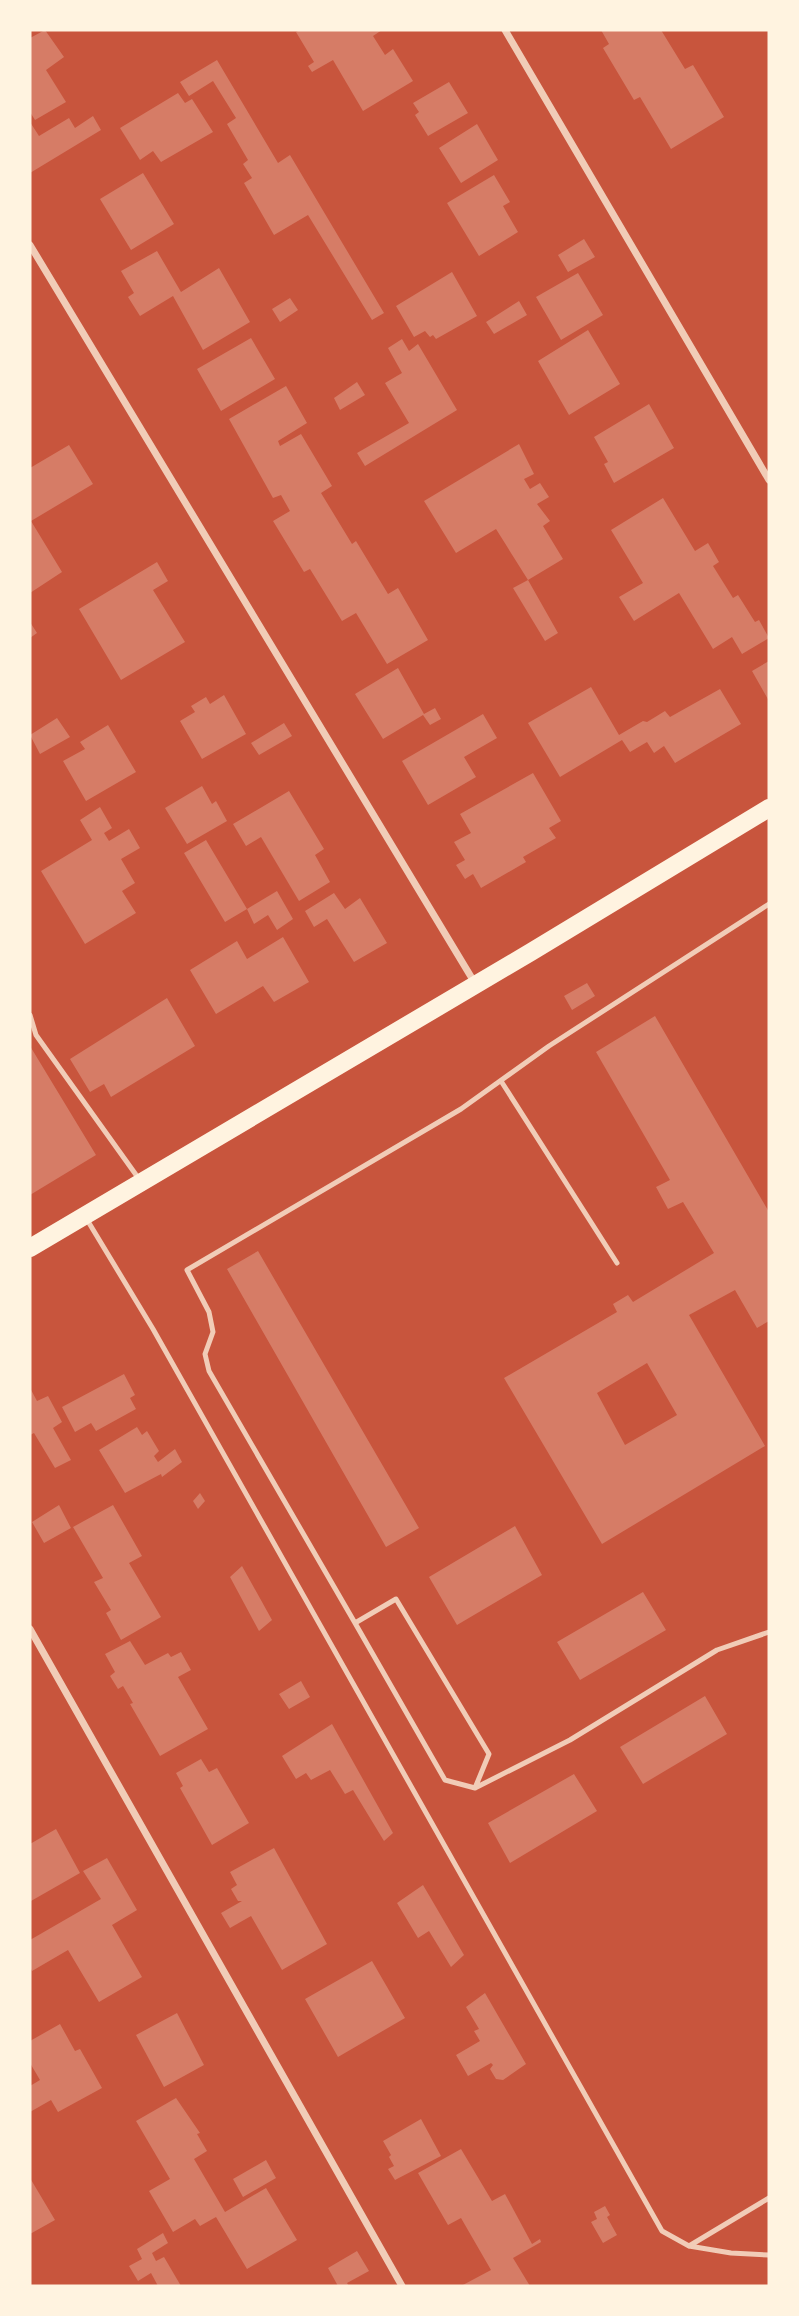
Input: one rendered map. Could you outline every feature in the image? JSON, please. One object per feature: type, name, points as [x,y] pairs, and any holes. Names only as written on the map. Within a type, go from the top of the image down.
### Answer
[{"type":"main road","points":[[30,1248],[476,985],[769,808]]},
{"type":"street","points":[[505,30],[769,480]]},
{"type":"street","points":[[30,245],[476,985]]},
{"type":"street","points":[[30,1629],[402,2286]]},
{"type":"lane","points":[[769,904],[549,1045],[461,1109],[187,1270],[209,1312],[213,1332],[205,1354],[209,1371],[445,1780],[475,1788],[570,1740],[717,1650],[769,1632]]},
{"type":"lane","points":[[30,1015],[36,1035],[141,1182]]},
{"type":"lane","points":[[501,1081],[617,1263]]},
{"type":"lane","points":[[85,1215],[160,1342],[662,2231],[689,2246],[731,2253],[769,2255]]},
{"type":"lane","points":[[355,1623],[396,1599],[489,1754],[475,1788]]},
{"type":"lane","points":[[689,2246],[769,2198]]},
{"type":"building","points":[[45,30],[64,57],[46,70],[66,102],[35,120],[30,112],[30,38]]},
{"type":"building","points":[[382,30],[373,36],[385,55],[393,49],[413,81],[363,111],[333,60],[312,72],[308,66],[314,62],[296,32]]},
{"type":"building","points":[[601,30],[661,30],[685,69],[693,65],[724,117],[671,149],[640,97],[634,100],[603,48],[609,44]]},
{"type":"building","points":[[217,60],[278,163],[290,155],[384,313],[372,320],[308,215],[274,235],[244,183],[252,178],[243,164],[248,160],[227,124],[236,118],[213,81],[189,96],[180,82]]},
{"type":"building","points":[[449,82],[468,113],[428,136],[415,115],[419,112],[413,103]]},
{"type":"building","points":[[178,93],[185,103],[192,99],[213,132],[161,162],[153,151],[140,160],[120,128]]},
{"type":"building","points":[[93,116],[101,130],[30,173],[30,122],[39,136],[69,118],[75,128]]},
{"type":"building","points":[[477,124],[498,160],[461,183],[439,148]]},
{"type":"building","points":[[143,173],[174,224],[131,250],[100,199]]},
{"type":"building","points":[[494,175],[510,202],[503,206],[518,232],[479,256],[447,203]]},
{"type":"building","points":[[584,239],[595,257],[568,272],[558,255]]},
{"type":"building","points":[[157,251],[181,292],[219,268],[250,322],[203,350],[173,296],[140,316],[128,297],[134,293],[121,271]]},
{"type":"building","points":[[452,272],[477,316],[436,339],[425,331],[414,337],[396,306]]},
{"type":"building","points":[[578,273],[603,315],[561,340],[536,297]]},
{"type":"building","points":[[290,298],[298,310],[280,322],[272,309]]},
{"type":"building","points":[[519,301],[527,315],[494,334],[486,322]]},
{"type":"building","points":[[588,330],[620,384],[569,415],[538,361]]},
{"type":"building","points":[[251,338],[275,379],[221,411],[197,369]]},
{"type":"building","points":[[402,339],[409,351],[418,344],[457,410],[365,466],[357,453],[409,423],[385,383],[402,373],[388,348]]},
{"type":"building","points":[[357,382],[365,395],[340,410],[334,398]]},
{"type":"building","points":[[286,386],[307,423],[278,441],[280,446],[301,434],[332,486],[321,493],[352,544],[356,541],[388,594],[398,588],[428,640],[387,664],[356,613],[342,621],[310,569],[304,572],[273,521],[290,511],[281,495],[273,498],[229,419]]},
{"type":"building","points":[[649,404],[674,448],[614,483],[604,464],[608,462],[594,437]]},
{"type":"building","points":[[519,444],[534,474],[524,479],[530,489],[540,483],[549,497],[537,504],[550,521],[543,526],[563,559],[528,580],[496,529],[456,553],[424,501]]},
{"type":"building","points":[[69,445],[93,484],[31,521],[62,572],[30,593],[30,468]]},
{"type":"building","points":[[663,498],[695,551],[708,543],[719,562],[713,566],[733,598],[738,595],[755,622],[759,620],[769,638],[742,654],[732,637],[713,649],[679,593],[634,621],[619,597],[643,583],[611,530]]},
{"type":"building","points":[[157,562],[168,581],[153,590],[185,642],[121,680],[79,609]]},
{"type":"building","points":[[528,580],[558,633],[545,641],[513,588]]},
{"type":"building","points":[[30,622],[37,633],[30,638]]},
{"type":"building","points":[[769,661],[769,701],[752,671]]},
{"type":"building","points":[[398,668],[424,714],[435,708],[441,719],[430,725],[423,715],[383,739],[355,694]]},
{"type":"building","points":[[591,687],[619,735],[665,711],[670,717],[720,689],[741,724],[675,763],[664,746],[654,753],[647,742],[630,752],[622,740],[560,777],[528,723]]},
{"type":"building","points":[[224,695],[246,734],[202,759],[180,721],[195,712],[191,706],[206,697],[210,704]]},
{"type":"building","points":[[483,714],[497,738],[464,757],[476,777],[428,805],[402,761]]},
{"type":"building","points":[[57,718],[70,737],[40,754],[30,735]]},
{"type":"building","points":[[284,723],[292,736],[259,755],[251,743]]},
{"type":"building","points":[[108,725],[136,772],[86,801],[63,761],[85,749],[80,742]]},
{"type":"building","points":[[533,773],[561,821],[549,828],[556,838],[523,857],[526,862],[481,888],[473,874],[465,879],[456,865],[465,860],[454,842],[471,833],[460,814]]},
{"type":"building","points":[[202,786],[212,804],[216,801],[227,821],[187,844],[165,808]]},
{"type":"building","points":[[289,791],[324,849],[315,855],[330,882],[299,901],[261,837],[246,846],[233,824]]},
{"type":"building","points":[[100,807],[112,828],[104,833],[109,841],[129,829],[140,848],[121,859],[135,883],[122,891],[136,913],[85,944],[41,871],[92,840],[80,820]]},
{"type":"building","points":[[206,840],[247,909],[225,922],[184,853]]},
{"type":"building","points":[[277,891],[293,919],[277,930],[268,915],[254,924],[247,909]]},
{"type":"building","points":[[334,893],[345,909],[360,898],[387,943],[354,962],[327,919],[314,927],[305,911]]},
{"type":"building","points":[[283,937],[309,982],[274,1002],[263,986],[216,1014],[190,970],[237,941],[247,959]]},
{"type":"building","points":[[587,983],[595,996],[572,1010],[564,996]]},
{"type":"building","points":[[167,998],[195,1046],[111,1097],[104,1084],[90,1092],[70,1059]]},
{"type":"building","points":[[655,1016],[769,1212],[769,1321],[757,1328],[735,1290],[689,1315],[765,1446],[602,1544],[504,1378],[617,1312],[613,1304],[628,1295],[633,1302],[714,1253],[683,1202],[668,1209],[656,1187],[670,1180],[596,1052]],"holes":[[[647,1363],[677,1415],[625,1445],[597,1393]]]},
{"type":"building","points":[[30,1046],[96,1155],[30,1195]]},
{"type":"building","points":[[258,1251],[419,1528],[386,1547],[227,1269]]},
{"type":"building","points":[[124,1374],[135,1395],[130,1398],[136,1409],[96,1431],[91,1423],[75,1432],[62,1407]]},
{"type":"building","points":[[30,1388],[37,1401],[48,1396],[62,1422],[53,1428],[71,1460],[55,1468],[34,1433],[30,1435]]},
{"type":"building","points":[[137,1427],[142,1435],[147,1431],[159,1451],[154,1456],[158,1462],[175,1449],[182,1462],[162,1477],[161,1474],[125,1493],[99,1450]]},
{"type":"building","points":[[200,1493],[205,1501],[198,1509],[193,1501]]},
{"type":"building","points":[[59,1505],[71,1528],[44,1543],[32,1522]]},
{"type":"building","points":[[113,1505],[142,1556],[129,1563],[161,1617],[121,1640],[106,1613],[111,1610],[94,1582],[103,1578],[73,1527]]},
{"type":"building","points":[[515,1526],[542,1575],[457,1625],[429,1577]]},
{"type":"building","points":[[242,1566],[272,1620],[259,1631],[230,1577]]},
{"type":"building","points":[[643,1592],[666,1630],[580,1680],[557,1642]]},
{"type":"building","points":[[130,1641],[145,1665],[168,1653],[171,1657],[181,1652],[191,1670],[178,1677],[208,1729],[160,1756],[130,1704],[133,1703],[123,1686],[118,1689],[110,1676],[115,1672],[105,1654]]},
{"type":"building","points":[[301,1681],[310,1697],[289,1709],[279,1694]]},
{"type":"building","points":[[705,1696],[727,1734],[643,1784],[620,1747]]},
{"type":"building","points":[[332,1724],[393,1833],[384,1841],[353,1790],[345,1794],[330,1770],[311,1780],[306,1773],[296,1779],[282,1756]]},
{"type":"building","points":[[201,1759],[209,1772],[217,1768],[249,1823],[212,1845],[180,1788],[183,1786],[176,1773]]},
{"type":"building","points":[[574,1774],[597,1811],[510,1863],[488,1823]]},
{"type":"building","points":[[56,1829],[80,1873],[31,1901],[30,1844]]},
{"type":"building","points":[[274,1848],[327,1944],[282,1970],[251,1916],[230,1928],[221,1913],[242,1901],[238,1901],[231,1889],[237,1885],[230,1872]]},
{"type":"building","points":[[107,1858],[137,1910],[112,1925],[142,1977],[99,2002],[68,1950],[32,1971],[30,1940],[101,1899],[83,1871]]},
{"type":"building","points":[[423,1885],[464,1955],[451,1967],[429,1931],[418,1938],[397,1903]]},
{"type":"building","points":[[372,1961],[405,2018],[338,2057],[305,1999]]},
{"type":"building","points":[[485,1993],[526,2064],[503,2080],[496,2079],[490,2069],[493,2065],[491,2063],[468,2076],[456,2055],[480,2041],[474,2031],[479,2029],[466,2007]]},
{"type":"building","points":[[177,2013],[204,2065],[164,2087],[136,2035]]},
{"type":"building","points":[[60,2024],[75,2051],[80,2049],[102,2088],[58,2112],[51,2100],[30,2112],[30,2086],[40,2080],[30,2063],[30,2041]]},
{"type":"building","points":[[176,2098],[200,2133],[197,2134],[207,2151],[194,2159],[225,2212],[266,2188],[297,2240],[247,2269],[216,2217],[200,2226],[195,2219],[173,2232],[149,2191],[170,2179],[136,2121]]},
{"type":"building","points":[[421,2119],[441,2156],[395,2180],[388,2169],[394,2166],[389,2157],[391,2155],[383,2141]]},
{"type":"building","points":[[461,2149],[492,2201],[505,2194],[532,2244],[540,2239],[541,2242],[513,2258],[530,2286],[461,2286],[491,2270],[461,2218],[448,2225],[418,2173]]},
{"type":"building","points":[[266,2160],[276,2178],[243,2197],[233,2179]]},
{"type":"building","points":[[30,2178],[55,2220],[30,2234]]},
{"type":"building","points":[[605,2206],[610,2215],[607,2217],[617,2235],[603,2243],[591,2222],[597,2219],[594,2212]]},
{"type":"building","points":[[163,2233],[168,2243],[152,2253],[156,2261],[164,2257],[181,2286],[158,2286],[151,2273],[138,2281],[129,2266],[142,2259],[137,2249]]},
{"type":"building","points":[[357,2251],[369,2271],[347,2283],[349,2286],[338,2286],[328,2268]]}]
